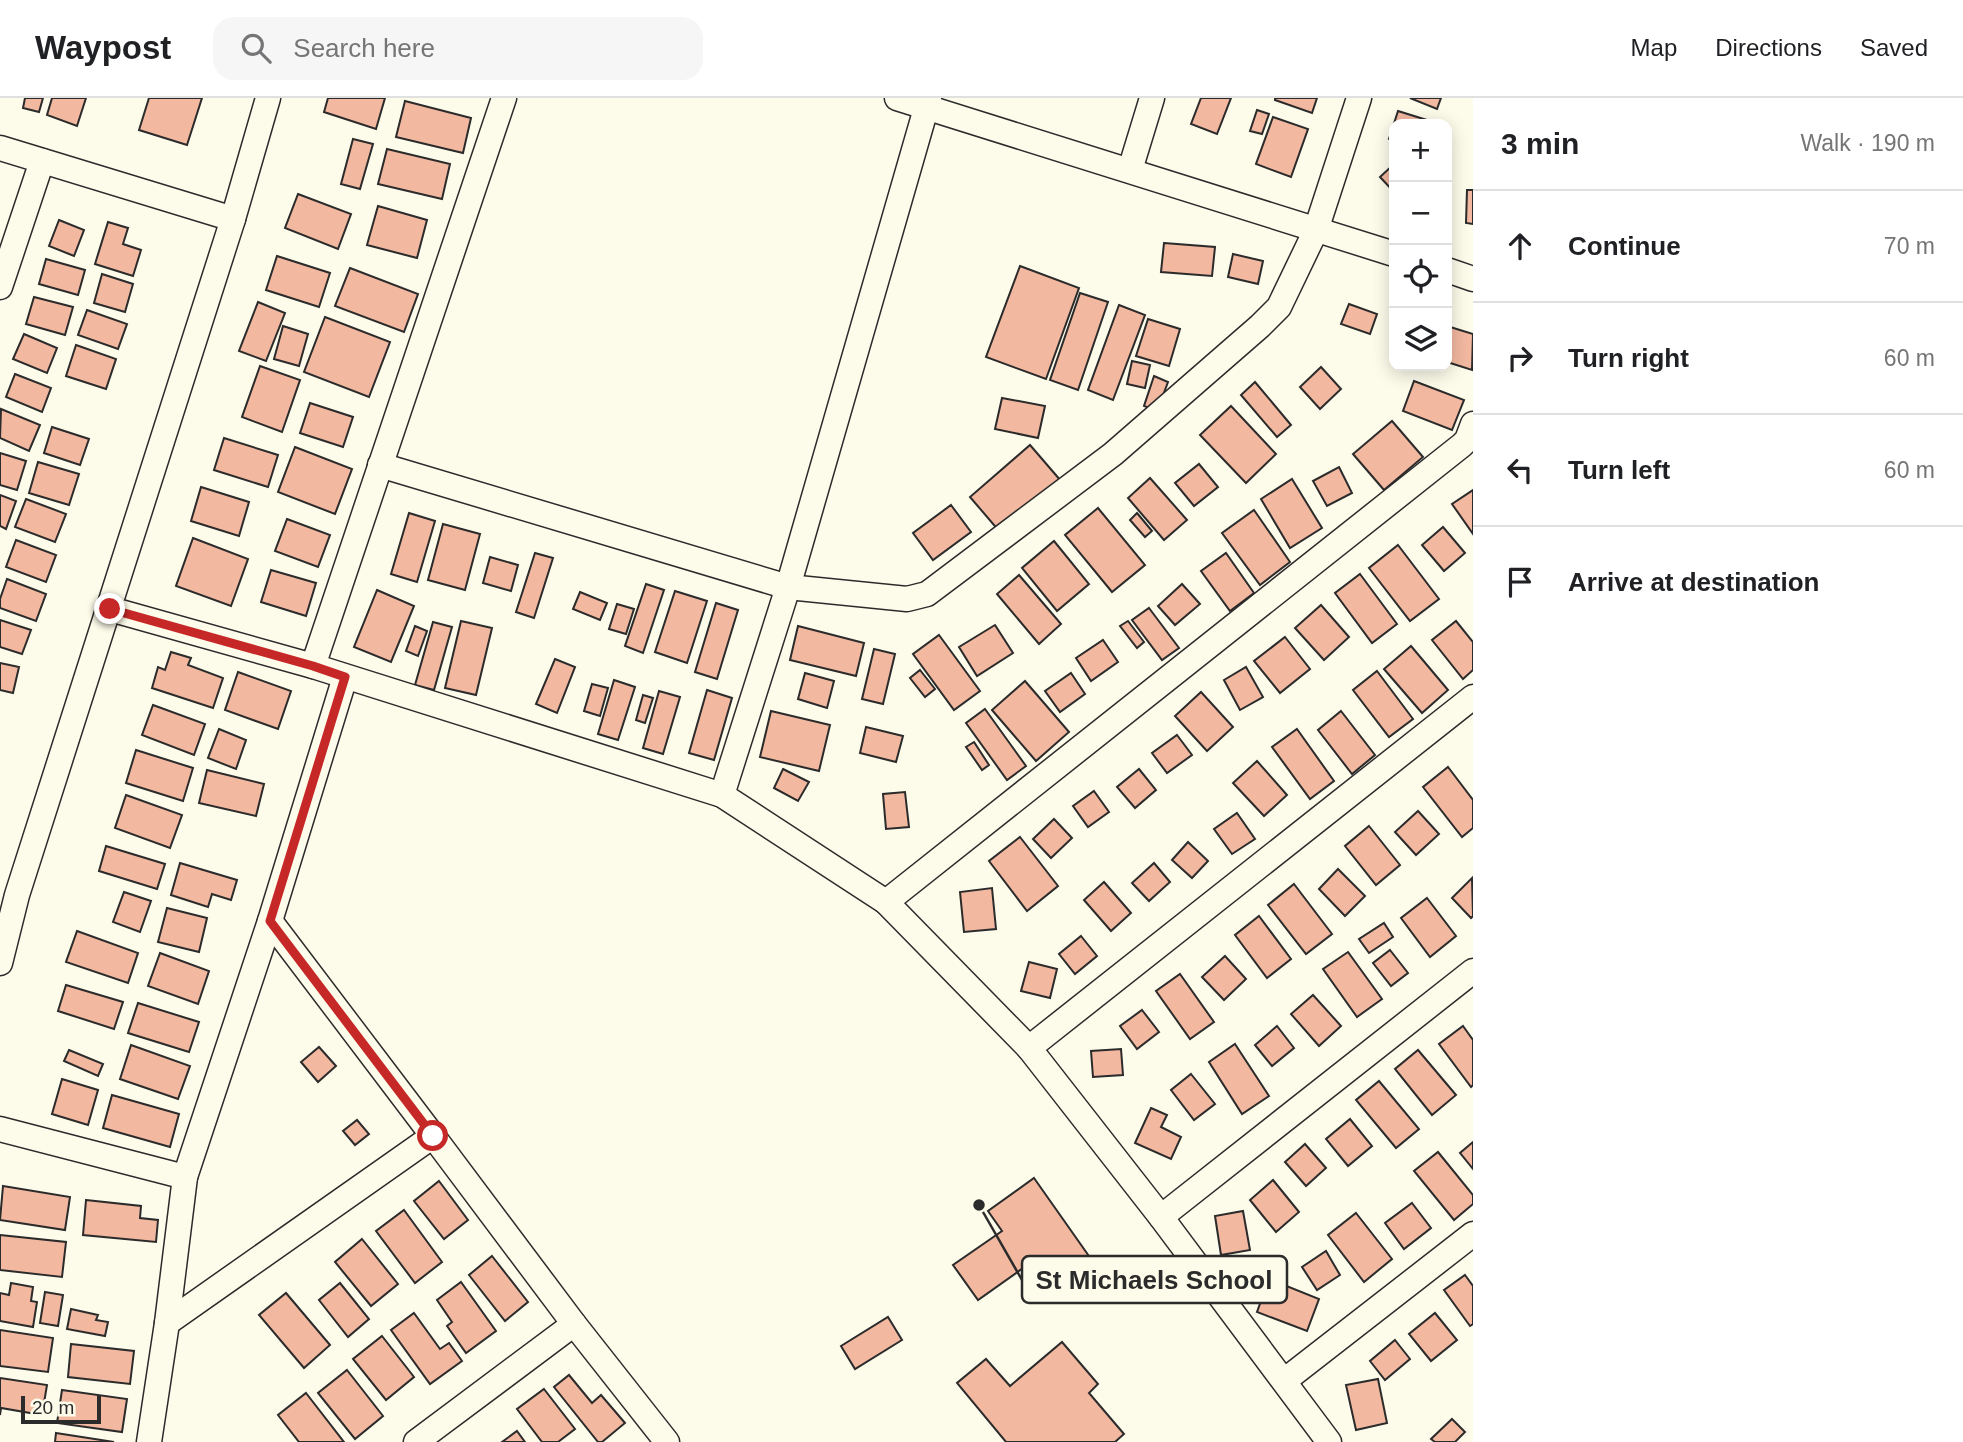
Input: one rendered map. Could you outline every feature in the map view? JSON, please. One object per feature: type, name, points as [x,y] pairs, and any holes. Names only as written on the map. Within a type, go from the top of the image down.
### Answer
[{"type":"street","points":[[0,963],[8,893],[110,609],[233,219],[268,98]]},
{"type":"street","points":[[313,666],[504,98]]},
{"type":"street","points":[[897,98],[928,102],[1389,252]]},
{"type":"street","points":[[1130,170],[1152,98]]},
{"type":"street","points":[[380,465],[788,587],[918,598],[927,594],[1113,454],[1261,326],[1279,307],[1316,230],[1359,98]]},
{"type":"street","points":[[722,796],[788,587],[928,102]]},
{"type":"street","points":[[0,148],[233,219]]},
{"type":"street","points":[[0,287],[42,161]]},
{"type":"street","points":[[1452,272],[1473,279]]},
{"type":"street","points":[[886,902],[1462,445],[1473,424]]},
{"type":"street","points":[[110,609],[313,666],[722,796],[886,902],[1029,1048],[1161,1217],[1329,1442]]},
{"type":"street","points":[[149,1442],[185,1177],[270,921],[345,677]]},
{"type":"street","points":[[1029,1048],[1473,697]]},
{"type":"street","points":[[270,921],[574,1324],[667,1442]]},
{"type":"street","points":[[1161,1217],[1473,971]]},
{"type":"street","points":[[0,1129],[185,1177]]},
{"type":"street","points":[[167,1323],[433,1136]]},
{"type":"street","points":[[1284,1381],[1473,1234]]},
{"type":"street","points":[[416,1442],[574,1324]]},
{"type":"building","points":[[25,98],[43,98],[39,112],[23,108]]},
{"type":"building","points":[[52,98],[86,98],[77,126],[47,115]]},
{"type":"building","points":[[149,98],[202,98],[187,145],[139,130]]},
{"type":"building","points":[[328,98],[385,98],[376,129],[324,112]]},
{"type":"building","points":[[1201,98],[1231,98],[1217,134],[1191,124]]},
{"type":"building","points":[[1275,98],[1317,98],[1312,113]]},
{"type":"building","points":[[1410,98],[1441,98],[1437,109]]},
{"type":"building","points":[[405,101],[471,118],[463,153],[396,137]]},
{"type":"building","points":[[1257,110],[1269,114],[1262,134],[1250,131]]},
{"type":"building","points":[[1398,111],[1424,119],[1395,119]]},
{"type":"building","points":[[1273,117],[1308,129],[1291,177],[1256,164]]},
{"type":"building","points":[[353,139],[373,144],[360,189],[341,184]]},
{"type":"building","points":[[387,149],[450,164],[442,199],[378,184]]},
{"type":"building","points":[[1389,169],[1389,187],[1380,177]]},
{"type":"building","points":[[1467,190],[1473,190],[1473,224],[1466,223]]},
{"type":"building","points":[[298,194],[351,214],[338,249],[285,228]]},
{"type":"building","points":[[378,206],[427,220],[417,258],[367,245]]},
{"type":"building","points":[[59,220],[84,230],[74,256],[49,246]]},
{"type":"building","points":[[108,222],[128,228],[123,244],[141,250],[133,276],[95,264]]},
{"type":"building","points":[[1164,243],[1215,247],[1212,276],[1161,272]]},
{"type":"building","points":[[1233,254],[1263,261],[1258,284],[1228,277]]},
{"type":"building","points":[[277,256],[330,273],[319,307],[266,290]]},
{"type":"building","points":[[46,259],[85,270],[78,295],[39,284]]},
{"type":"building","points":[[1020,266],[1079,288],[1046,379],[986,357]]},
{"type":"building","points":[[350,268],[418,294],[404,332],[335,306]]},
{"type":"building","points":[[102,274],[133,284],[125,312],[94,303]]},
{"type":"building","points":[[1080,293],[1108,302],[1078,390],[1050,380]]},
{"type":"building","points":[[34,297],[73,307],[65,335],[26,324]]},
{"type":"building","points":[[258,302],[285,313],[266,361],[239,351]]},
{"type":"building","points":[[1349,304],[1377,314],[1370,334],[1341,324]]},
{"type":"building","points":[[1119,305],[1145,315],[1113,400],[1088,390]]},
{"type":"building","points":[[87,310],[127,324],[118,349],[78,335]]},
{"type":"building","points":[[325,317],[390,342],[369,397],[304,372]]},
{"type":"building","points":[[1148,319],[1180,329],[1169,366],[1136,356]]},
{"type":"building","points":[[283,326],[308,334],[299,366],[274,359]]},
{"type":"building","points":[[1452,328],[1473,334],[1472,370],[1452,364]]},
{"type":"building","points":[[24,334],[57,348],[47,373],[13,359]]},
{"type":"building","points":[[76,345],[116,359],[106,389],[66,376]]},
{"type":"building","points":[[1132,361],[1150,365],[1145,388],[1127,384]]},
{"type":"building","points":[[260,366],[300,380],[282,432],[242,417]]},
{"type":"building","points":[[1321,367],[1341,389],[1320,409],[1300,387]]},
{"type":"building","points":[[15,374],[51,388],[42,412],[6,397]]},
{"type":"building","points":[[1154,376],[1168,382],[1157,411],[1144,406]]},
{"type":"building","points":[[1414,381],[1464,400],[1452,430],[1403,411]]},
{"type":"building","points":[[1255,382],[1291,425],[1277,437],[1241,395]]},
{"type":"building","points":[[1002,398],[1045,406],[1038,438],[995,429]]},
{"type":"building","points":[[310,403],[353,417],[343,447],[300,433]]},
{"type":"building","points":[[1231,406],[1276,454],[1246,483],[1200,435]]},
{"type":"building","points":[[1,409],[40,425],[29,451],[0,438]]},
{"type":"building","points":[[1392,421],[1423,457],[1384,490],[1353,454]]},
{"type":"building","points":[[52,427],[89,439],[80,465],[44,453]]},
{"type":"building","points":[[224,438],[278,455],[268,487],[214,470]]},
{"type":"building","points":[[1030,445],[1061,481],[1000,532],[970,497]]},
{"type":"building","points":[[295,447],[352,469],[335,514],[278,492]]},
{"type":"building","points":[[0,453],[26,461],[17,490],[0,485]]},
{"type":"building","points":[[38,462],[79,474],[69,505],[29,493]]},
{"type":"building","points":[[1199,464],[1218,487],[1194,506],[1175,483]]},
{"type":"building","points":[[1339,467],[1352,493],[1327,506],[1313,481]]},
{"type":"building","points":[[1150,478],[1187,520],[1164,540],[1128,498]]},
{"type":"building","points":[[1292,479],[1322,528],[1290,548],[1261,499]]},
{"type":"building","points":[[201,487],[249,502],[239,536],[191,521]]},
{"type":"building","points":[[1473,490],[1473,534],[1452,504]]},
{"type":"building","points":[[0,495],[16,501],[6,529],[0,526]]},
{"type":"building","points":[[26,499],[66,514],[55,542],[15,527]]},
{"type":"building","points":[[951,505],[971,532],[933,560],[913,533]]},
{"type":"building","points":[[1098,508],[1145,565],[1112,592],[1065,535]]},
{"type":"building","points":[[1254,510],[1290,562],[1260,585],[1222,533]]},
{"type":"building","points":[[409,513],[435,521],[417,582],[391,574]]},
{"type":"building","points":[[1137,513],[1152,531],[1145,537],[1130,520]]},
{"type":"building","points":[[287,519],[330,535],[318,567],[275,551]]},
{"type":"building","points":[[443,524],[480,534],[465,590],[428,580]]},
{"type":"building","points":[[1443,527],[1465,553],[1444,571],[1422,545]]},
{"type":"building","points":[[193,538],[248,559],[231,606],[176,586]]},
{"type":"building","points":[[16,540],[56,555],[46,582],[6,567]]},
{"type":"building","points":[[1054,541],[1089,584],[1057,611],[1022,568]]},
{"type":"building","points":[[1398,545],[1439,599],[1410,621],[1369,568]]},
{"type":"building","points":[[535,553],[553,558],[534,618],[516,612]]},
{"type":"building","points":[[1226,553],[1254,593],[1230,611],[1201,571]]},
{"type":"building","points":[[490,557],[518,565],[511,591],[483,583]]},
{"type":"building","points":[[271,570],[316,583],[306,616],[261,602]]},
{"type":"building","points":[[1360,574],[1397,624],[1372,643],[1335,593]]},
{"type":"building","points":[[1019,575],[1061,624],[1039,644],[997,594]]},
{"type":"building","points":[[7,579],[46,594],[36,621],[0,608],[0,599]]},
{"type":"building","points":[[646,584],[664,590],[643,653],[625,646]]},
{"type":"building","points":[[1182,584],[1200,604],[1175,625],[1158,606]]},
{"type":"building","points":[[377,590],[414,606],[391,662],[354,647]]},
{"type":"building","points":[[675,591],[707,601],[687,663],[655,652]]},
{"type":"building","points":[[580,592],[607,603],[600,620],[573,609]]},
{"type":"building","points":[[716,603],[738,610],[717,679],[695,672]]},
{"type":"building","points":[[617,604],[634,609],[626,634],[609,629]]},
{"type":"building","points":[[1321,605],[1349,637],[1324,660],[1295,628]]},
{"type":"building","points":[[1149,608],[1179,648],[1162,660],[1132,620]]},
{"type":"building","points":[[0,620],[31,630],[22,654],[0,647]]},
{"type":"building","points":[[461,621],[492,628],[476,695],[445,688]]},
{"type":"building","points":[[1128,621],[1144,642],[1137,648],[1120,626]]},
{"type":"building","points":[[1456,621],[1473,642],[1473,670],[1463,679],[1432,640]]},
{"type":"building","points":[[433,622],[452,627],[434,690],[415,685]]},
{"type":"building","points":[[995,625],[1013,653],[977,676],[959,647]]},
{"type":"building","points":[[415,626],[427,631],[418,656],[406,651]]},
{"type":"building","points":[[798,626],[864,643],[856,676],[790,660]]},
{"type":"building","points":[[939,635],[980,691],[954,710],[913,654]]},
{"type":"building","points":[[1285,637],[1310,669],[1280,693],[1254,661]]},
{"type":"building","points":[[1103,640],[1118,662],[1091,681],[1076,658]]},
{"type":"building","points":[[1411,646],[1448,690],[1422,713],[1384,669]]},
{"type":"building","points":[[874,649],[895,654],[883,704],[862,699]]},
{"type":"building","points":[[171,652],[191,658],[188,665],[223,678],[213,708],[152,688],[158,667],[165,670]]},
{"type":"building","points":[[555,659],[575,667],[557,713],[536,704]]},
{"type":"building","points":[[0,663],[19,667],[13,693],[0,690]]},
{"type":"building","points":[[1246,667],[1263,697],[1240,710],[1224,680]]},
{"type":"building","points":[[920,670],[935,689],[925,697],[910,678]]},
{"type":"building","points":[[1377,671],[1413,719],[1389,737],[1353,690]]},
{"type":"building","points":[[238,672],[291,691],[278,729],[225,710]]},
{"type":"building","points":[[805,673],[834,681],[827,708],[798,699]]},
{"type":"building","points":[[1071,673],[1085,694],[1060,712],[1045,691]]},
{"type":"building","points":[[614,680],[635,687],[618,740],[598,734]]},
{"type":"building","points":[[1025,681],[1069,732],[1036,761],[992,710]]},
{"type":"building","points":[[592,684],[608,688],[600,716],[584,711]]},
{"type":"building","points":[[707,690],[732,698],[714,760],[689,753]]},
{"type":"building","points":[[659,691],[680,697],[663,754],[643,748]]},
{"type":"building","points":[[1201,692],[1233,727],[1207,751],[1175,716]]},
{"type":"building","points":[[643,695],[653,698],[645,723],[636,720]]},
{"type":"building","points":[[153,705],[205,724],[194,755],[142,735]]},
{"type":"building","points":[[985,709],[1026,766],[1007,780],[966,723]]},
{"type":"building","points":[[771,711],[830,725],[819,771],[760,757]]},
{"type":"building","points":[[1341,711],[1375,755],[1352,774],[1318,730]]},
{"type":"building","points":[[866,727],[903,736],[896,762],[860,753]]},
{"type":"building","points":[[219,729],[246,740],[236,769],[208,758]]},
{"type":"building","points":[[1297,729],[1334,781],[1310,799],[1272,747]]},
{"type":"building","points":[[1177,735],[1192,755],[1167,773],[1152,753]]},
{"type":"building","points":[[974,742],[989,765],[982,770],[966,747]]},
{"type":"building","points":[[136,750],[193,768],[183,801],[126,783]]},
{"type":"building","points":[[1257,761],[1287,795],[1264,816],[1233,783]]},
{"type":"building","points":[[1448,767],[1473,800],[1473,828],[1462,837],[1423,787]]},
{"type":"building","points":[[783,769],[809,782],[798,801],[774,788]]},
{"type":"building","points":[[1139,769],[1156,790],[1135,808],[1117,787]]},
{"type":"building","points":[[207,770],[264,784],[256,816],[199,803]]},
{"type":"building","points":[[1094,791],[1109,812],[1088,827],[1073,806]]},
{"type":"building","points":[[905,792],[909,827],[886,829],[883,794]]},
{"type":"building","points":[[126,795],[182,815],[170,848],[115,828]]},
{"type":"building","points":[[1418,811],[1439,834],[1416,855],[1395,832]]},
{"type":"building","points":[[1237,813],[1255,839],[1232,854],[1214,829]]},
{"type":"building","points":[[1054,819],[1072,838],[1051,858],[1033,839]]},
{"type":"building","points":[[1369,826],[1400,865],[1376,885],[1345,846]]},
{"type":"building","points":[[1020,837],[1058,886],[1027,911],[989,861]]},
{"type":"building","points":[[1188,842],[1208,861],[1192,878],[1172,860]]},
{"type":"building","points":[[106,846],[165,864],[157,889],[99,871]]},
{"type":"building","points":[[180,863],[237,880],[231,900],[212,894],[208,907],[171,895]]},
{"type":"building","points":[[1154,863],[1170,882],[1149,901],[1132,883]]},
{"type":"building","points":[[1338,869],[1365,896],[1345,916],[1319,889]]},
{"type":"building","points":[[1472,878],[1473,916],[1471,918],[1452,898]]},
{"type":"building","points":[[1104,882],[1131,913],[1111,931],[1084,900]]},
{"type":"building","points":[[1294,884],[1332,934],[1306,954],[1268,905]]},
{"type":"building","points":[[992,888],[996,929],[964,932],[960,892]]},
{"type":"building","points":[[124,892],[151,901],[140,932],[113,922]]},
{"type":"building","points":[[1427,898],[1456,936],[1430,957],[1401,918]]},
{"type":"building","points":[[167,908],[207,918],[199,952],[158,942]]},
{"type":"building","points":[[1259,916],[1291,959],[1267,978],[1235,935]]},
{"type":"building","points":[[1384,923],[1393,937],[1369,953],[1359,939]]},
{"type":"building","points":[[77,931],[138,953],[128,983],[66,962]]},
{"type":"building","points":[[1081,936],[1097,956],[1075,974],[1059,954]]},
{"type":"building","points":[[1390,950],[1408,973],[1391,986],[1373,963]]},
{"type":"building","points":[[1348,952],[1382,999],[1357,1017],[1323,969]]},
{"type":"building","points":[[160,953],[209,971],[198,1004],[148,986]]},
{"type":"building","points":[[1225,956],[1246,979],[1224,1000],[1202,977]]},
{"type":"building","points":[[1029,962],[1057,969],[1050,998],[1021,991]]},
{"type":"building","points":[[1180,974],[1214,1022],[1190,1039],[1156,991]]},
{"type":"building","points":[[66,985],[123,1002],[114,1029],[58,1011]]},
{"type":"building","points":[[1313,995],[1341,1026],[1319,1046],[1291,1014]]},
{"type":"building","points":[[138,1003],[199,1022],[189,1052],[128,1033]]},
{"type":"building","points":[[1142,1010],[1159,1032],[1137,1049],[1120,1026]]},
{"type":"building","points":[[1277,1026],[1294,1048],[1272,1066],[1255,1045]]},
{"type":"building","points":[[1463,1026],[1473,1040],[1471,1087],[1439,1044]]},
{"type":"building","points":[[1235,1044],[1269,1096],[1242,1114],[1209,1062]]},
{"type":"building","points":[[131,1045],[190,1066],[178,1099],[120,1079]]},
{"type":"building","points":[[319,1047],[336,1066],[318,1082],[301,1062]]},
{"type":"building","points":[[1121,1049],[1123,1075],[1093,1077],[1091,1051]]},
{"type":"building","points":[[69,1050],[103,1064],[98,1076],[64,1061]]},
{"type":"building","points":[[1418,1050],[1456,1095],[1432,1115],[1395,1069]]},
{"type":"building","points":[[1191,1074],[1215,1104],[1194,1120],[1171,1090]]},
{"type":"building","points":[[62,1079],[98,1090],[88,1125],[52,1114]]},
{"type":"building","points":[[1379,1081],[1419,1129],[1396,1148],[1356,1100]]},
{"type":"building","points":[[112,1095],[179,1114],[170,1147],[103,1128]]},
{"type":"building","points":[[1151,1108],[1167,1115],[1161,1127],[1181,1137],[1171,1159],[1135,1143]]},
{"type":"building","points":[[1350,1119],[1372,1146],[1348,1166],[1326,1139]]},
{"type":"building","points":[[357,1120],[369,1134],[355,1145],[343,1131]]},
{"type":"building","points":[[1473,1142],[1473,1169],[1460,1153]]},
{"type":"building","points":[[1305,1144],[1326,1168],[1306,1186],[1285,1162]]},
{"type":"building","points":[[1438,1152],[1473,1195],[1473,1204],[1454,1220],[1414,1171]]},
{"type":"building","points":[[1034,1178],[1091,1259],[1045,1292],[1026,1266],[978,1300],[953,1265],[1002,1231],[988,1211]]},
{"type":"building","points":[[1273,1180],[1299,1212],[1276,1232],[1250,1200]]},
{"type":"building","points":[[439,1181],[468,1220],[444,1239],[414,1201]]},
{"type":"building","points":[[3,1186],[70,1197],[65,1230],[0,1220]]},
{"type":"building","points":[[86,1200],[141,1206],[140,1218],[158,1220],[156,1242],[83,1235]]},
{"type":"building","points":[[1412,1203],[1431,1228],[1404,1249],[1385,1223]]},
{"type":"building","points":[[404,1210],[442,1262],[415,1283],[376,1231]]},
{"type":"building","points":[[1243,1211],[1250,1250],[1221,1255],[1215,1216]]},
{"type":"building","points":[[1356,1213],[1392,1259],[1364,1282],[1328,1235]]},
{"type":"building","points":[[0,1235],[66,1242],[62,1277],[0,1270]]},
{"type":"building","points":[[362,1239],[398,1284],[371,1306],[335,1262]]},
{"type":"building","points":[[1326,1251],[1340,1275],[1317,1290],[1302,1267]]},
{"type":"building","points":[[492,1256],[528,1302],[505,1321],[469,1275]]},
{"type":"building","points":[[1465,1275],[1473,1286],[1473,1324],[1470,1326],[1444,1290]]},
{"type":"building","points":[[1269,1279],[1319,1299],[1307,1331],[1257,1312]]},
{"type":"building","points":[[461,1282],[496,1331],[466,1353],[447,1326],[452,1322],[437,1300]]},
{"type":"building","points":[[11,1283],[33,1287],[31,1301],[37,1302],[33,1327],[0,1321],[0,1293],[9,1295]]},
{"type":"building","points":[[340,1283],[369,1319],[348,1337],[319,1300]]},
{"type":"building","points":[[45,1292],[63,1295],[58,1326],[40,1323]]},
{"type":"building","points":[[286,1293],[330,1345],[304,1368],[259,1315]]},
{"type":"building","points":[[71,1309],[98,1315],[96,1320],[108,1322],[105,1336],[67,1329]]},
{"type":"building","points":[[414,1313],[440,1349],[449,1343],[462,1361],[430,1384],[391,1330]]},
{"type":"building","points":[[1435,1313],[1457,1340],[1431,1361],[1409,1334]]},
{"type":"building","points":[[888,1317],[902,1340],[855,1369],[841,1346]]},
{"type":"building","points":[[0,1330],[53,1338],[48,1372],[0,1366]]},
{"type":"building","points":[[382,1336],[414,1377],[386,1400],[353,1359]]},
{"type":"building","points":[[1395,1340],[1410,1359],[1385,1380],[1370,1361]]},
{"type":"building","points":[[1062,1342],[1098,1384],[1089,1393],[1124,1434],[1115,1442],[1006,1442],[957,1383],[986,1359],[1010,1386]]},
{"type":"building","points":[[71,1344],[134,1351],[130,1384],[68,1377]]},
{"type":"building","points":[[347,1370],[383,1416],[355,1439],[318,1393]]},
{"type":"building","points":[[569,1375],[592,1403],[601,1395],[625,1423],[602,1442],[598,1442],[554,1387]]},
{"type":"building","points":[[0,1378],[47,1385],[42,1415],[1,1408],[0,1415]]},
{"type":"building","points":[[1378,1379],[1387,1423],[1356,1430],[1346,1385]]},
{"type":"building","points":[[544,1389],[575,1429],[558,1442],[542,1442],[517,1409]]},
{"type":"building","points":[[62,1390],[127,1399],[122,1432],[57,1423]]},
{"type":"building","points":[[306,1393],[344,1442],[299,1442],[278,1415]]},
{"type":"building","points":[[1452,1419],[1465,1432],[1455,1442],[1435,1442],[1431,1439]]},
{"type":"building","points":[[517,1431],[525,1442],[502,1442]]},
{"type":"building","points":[[56,1433],[114,1442],[55,1442]]},
{"type":"place","name":"St Michaels School","points":[[979,1205]]},
{"type":"route","points":[[110,609],[345,677],[270,921],[433,1136]]}]
